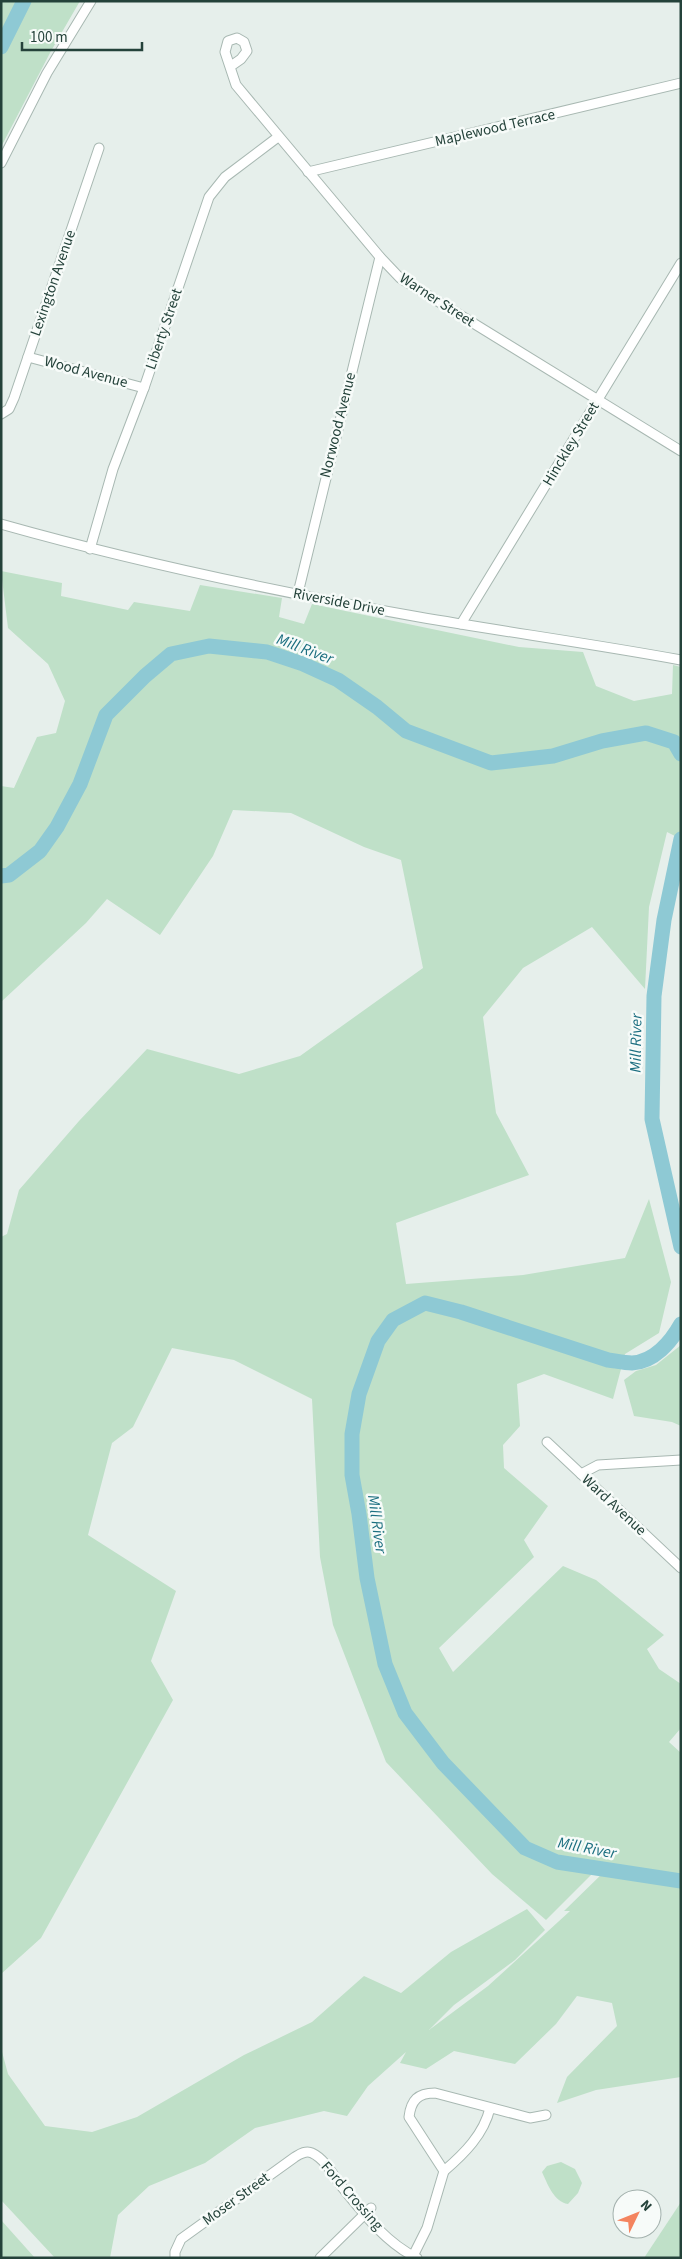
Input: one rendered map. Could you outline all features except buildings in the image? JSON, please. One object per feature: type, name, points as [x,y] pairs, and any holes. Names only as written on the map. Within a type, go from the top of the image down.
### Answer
[{"type":"street","points":[[1,163],[47,74],[91,1]]},
{"type":"street","name":"Warner Street","points":[[231,66],[236,85],[380,257],[405,282],[681,450]]},
{"type":"street","name":"Maplewood Terrace","points":[[308,172],[681,83]]},
{"type":"street","name":"Liberty Street","points":[[90,549],[113,469],[144,388],[210,197],[225,178],[278,137]]},
{"type":"street","name":"Lexington Avenue","points":[[1,414],[12,404],[99,148]]},
{"type":"street","name":"Norwood Avenue","points":[[298,593],[380,257]]},
{"type":"street","name":"Hinckley Street","points":[[461,624],[681,264]]},
{"type":"street","name":"Wood Avenue","points":[[28,357],[144,388]]},
{"type":"street","name":"Riverside Drive","points":[[1,524],[90,549],[206,576],[461,624],[681,660]]},
{"type":"street","name":"Ward Avenue","points":[[547,1442],[681,1568]]},
{"type":"street","points":[[581,1474],[598,1465],[681,1460]]},
{"type":"street","points":[[444,2171],[409,2117],[410,2106],[417,2097],[426,2093],[435,2093],[530,2118],[546,2115]]},
{"type":"street","points":[[414,2257],[426,2228],[444,2171],[465,2151],[487,2124],[490,2108]]},
{"type":"street","name":"Ford Crossing","points":[[310,2152],[322,2160],[368,2212],[414,2257]]},
{"type":"street","name":"Moser Street","points":[[175,2258],[175,2252],[181,2239],[295,2157],[310,2152]]},
{"type":"street","points":[[320,2258],[368,2212]]},
{"type":"green space","points":[[1,1],[80,1],[51,51],[1,147]]},
{"type":"green space","points":[[1,571],[62,583],[61,596],[128,610],[134,602],[190,611],[200,585],[282,598],[279,617],[304,624],[312,604],[519,647],[583,652],[596,686],[634,701],[672,694],[673,665],[681,667],[681,839],[667,832],[649,907],[645,989],[592,927],[523,968],[483,1017],[496,1113],[529,1175],[396,1223],[406,1284],[523,1275],[625,1258],[649,1199],[671,1282],[659,1333],[625,1354],[613,1399],[544,1374],[517,1384],[520,1426],[503,1445],[504,1468],[548,1506],[524,1540],[534,1557],[439,1648],[453,1672],[563,1566],[596,1580],[664,1635],[647,1649],[659,1669],[681,1684],[681,1728],[669,1742],[681,1753],[681,2077],[596,2090],[557,2103],[567,2077],[617,2026],[612,2003],[577,1996],[556,2024],[515,2064],[454,2051],[426,2069],[400,2063],[406,2052],[368,2086],[347,2116],[324,2111],[255,2128],[205,2163],[149,2186],[118,2215],[110,2258],[55,2258],[1,2200],[1,2048],[8,2074],[45,2126],[92,2132],[137,2117],[244,2055],[312,2022],[364,1976],[401,1993],[451,1952],[527,1909],[545,1930],[515,1960],[454,2005],[429,2030],[488,1986],[570,1911],[564,1911],[607,1869],[598,1868],[546,1920],[492,1874],[386,1762],[333,1625],[320,1557],[312,1399],[234,1360],[172,1348],[133,1427],[112,1443],[88,1535],[176,1591],[151,1661],[173,1700],[41,1938],[1,1974],[1,1237],[7,1234],[19,1190],[79,1121],[147,1049],[239,1074],[300,1056],[423,968],[401,860],[364,847],[291,813],[233,810],[213,856],[160,935],[107,899],[86,923],[1,1002],[1,786],[14,788],[37,737],[56,733],[65,701],[48,664],[8,628]]},
{"type":"green space","points":[[681,1345],[681,1426],[672,1422],[634,1416],[624,1380],[636,1371],[656,1365]]},
{"type":"green space","points":[[561,2162],[575,2169],[582,2183],[578,2193],[568,2204],[563,2203],[555,2196],[542,2172],[547,2166]]},
{"type":"green space","points":[[681,2202],[681,2258],[644,2258],[657,2239],[662,2239],[662,2231]]},
{"type":"green space","points":[[1,2220],[35,2258],[1,2258]]},
{"type":"waterway","name":"Mill River","points":[[1,47],[24,1]]},
{"type":"waterway","name":"Mill River","points":[[1,876],[9,875],[40,851],[57,827],[80,784],[106,715],[145,676],[171,654],[209,646],[267,652],[303,664],[338,680],[377,707],[406,731],[491,763],[553,756],[602,741],[646,733],[674,742],[681,754]]},
{"type":"waterway","name":"Mill River","points":[[681,839],[664,920],[654,996],[652,1119],[681,1247]]},
{"type":"waterway","name":"Mill River","points":[[681,1324],[667,1344],[655,1355],[640,1362],[626,1363],[608,1360],[461,1312],[425,1303],[393,1320],[378,1341],[359,1394],[352,1434],[352,1475],[367,1578],[385,1664],[405,1713],[443,1763],[525,1848],[557,1862],[681,1881]]}]
